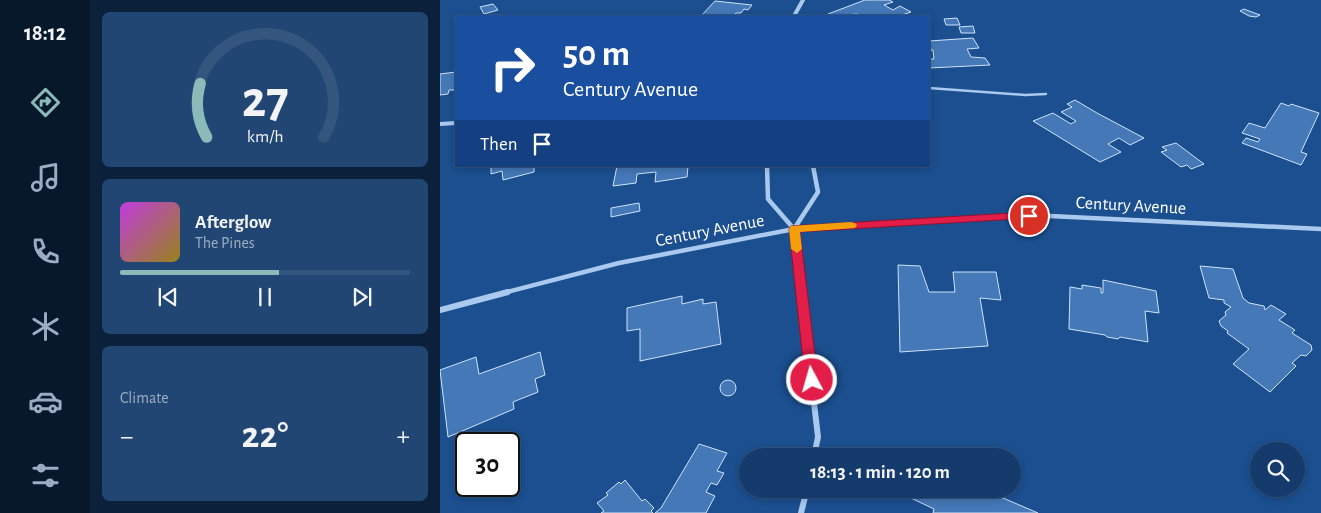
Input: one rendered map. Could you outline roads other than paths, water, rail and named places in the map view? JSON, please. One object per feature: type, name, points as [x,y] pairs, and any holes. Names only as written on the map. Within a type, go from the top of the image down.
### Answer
[{"type":"street","points":[[795,15],[804,0]]},
{"type":"street","points":[[440,124],[455,123]]},
{"type":"street","points":[[767,167],[768,199],[794,229],[818,437],[816,448]]},
{"type":"street","points":[[794,229],[818,192],[813,167]]},
{"type":"street","name":"Century Avenue","points":[[440,310],[619,263],[794,229],[1029,216],[1321,228]]},
{"type":"street","points":[[801,513],[805,498]]},
{"type":"lane","points":[[930,88],[1025,95],[1046,94]]}]
